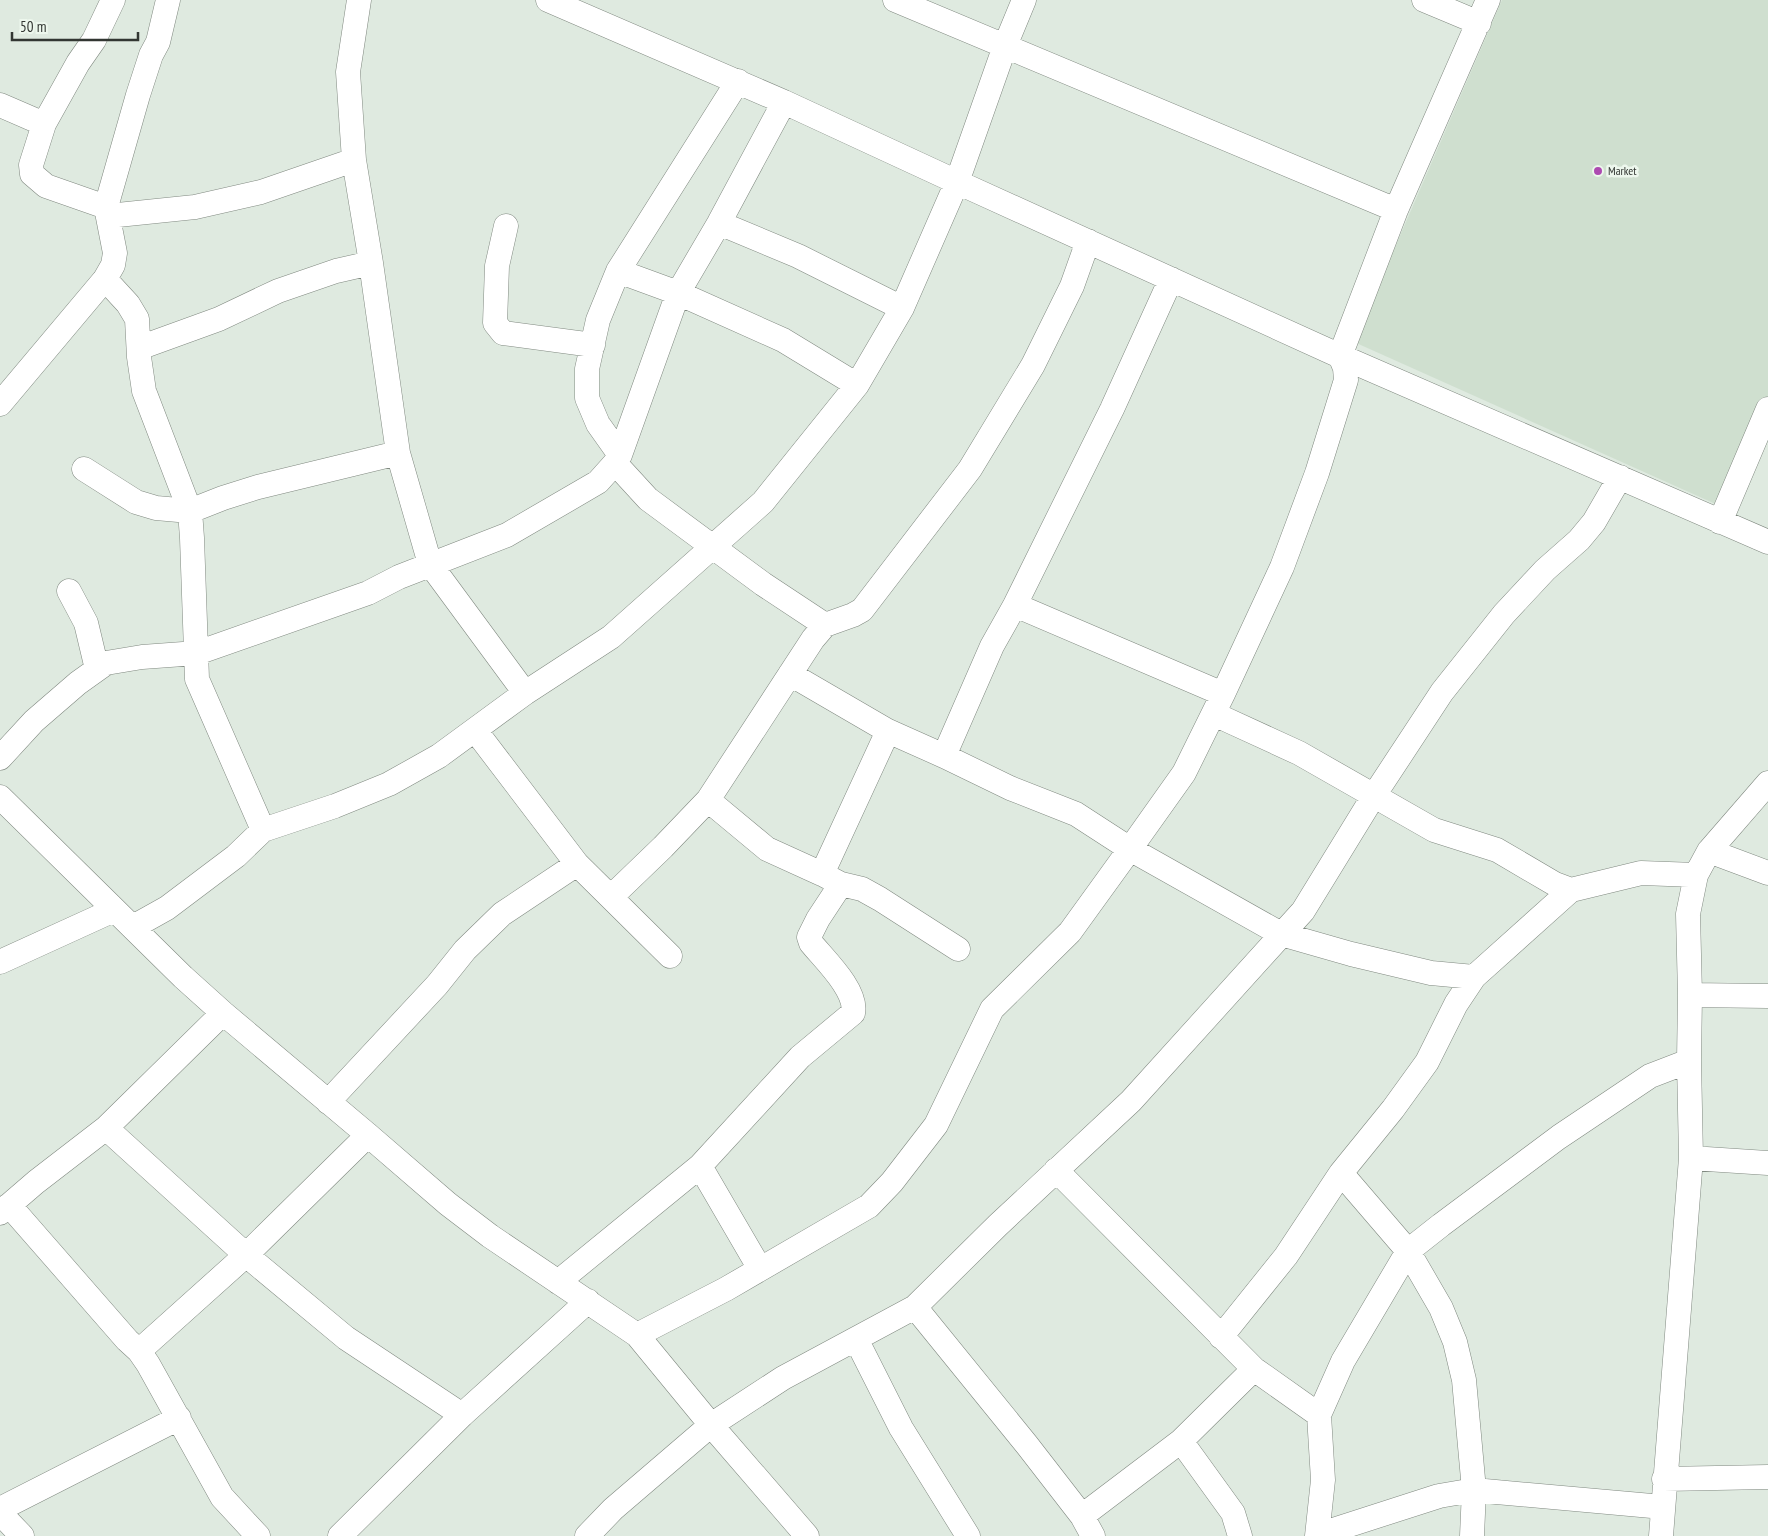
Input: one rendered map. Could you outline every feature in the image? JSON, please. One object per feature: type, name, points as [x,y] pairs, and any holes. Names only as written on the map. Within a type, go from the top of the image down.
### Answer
[{"type":"street","points":[[113,0],[94,40],[78,63],[44,124],[31,165],[32,174],[46,186],[107,212],[195,207],[261,192],[354,160]]},
{"type":"street","points":[[0,404],[105,279],[113,265],[115,253],[107,212],[138,95],[151,55],[158,42],[168,0]]},
{"type":"street","points":[[359,0],[348,72],[354,160],[371,263],[398,453],[430,564],[525,693]]},
{"type":"street","points":[[896,0],[1396,210]]},
{"type":"street","points":[[133,927],[167,908],[236,856],[263,830],[335,806],[389,784],[439,756],[525,693],[611,637],[763,502],[857,386],[902,308],[957,182],[1005,46],[1024,0]]},
{"type":"street","points":[[1424,0],[1479,23]]},
{"type":"street","points":[[637,1335],[726,1290],[869,1206],[892,1182],[936,1125],[992,1009],[1070,932],[1184,773],[1282,567],[1317,473],[1346,380],[1345,368],[1340,356],[1396,210],[1488,0]]},
{"type":"street","points":[[558,2],[738,81],[1340,356],[1768,542]]},
{"type":"street","points":[[738,81],[618,270],[598,320],[587,369],[587,398],[598,424],[617,459],[648,499],[764,584],[825,625]]},
{"type":"street","points":[[0,758],[34,721],[78,683],[106,663],[119,660],[197,653],[368,593],[430,564],[507,535],[598,482],[617,459],[678,293],[719,223],[784,102]]},
{"type":"street","points":[[0,105],[44,124]]},
{"type":"street","points":[[719,223],[798,256],[902,308]]},
{"type":"street","points":[[506,226],[497,266],[495,323],[503,333],[593,345]]},
{"type":"street","points":[[611,897],[708,800],[813,639],[825,625],[862,610],[970,469],[1033,365],[1072,286],[1088,241]]},
{"type":"street","points":[[139,348],[219,319],[278,290],[336,271],[371,263]]},
{"type":"street","points":[[618,270],[678,293],[783,340],[857,386]]},
{"type":"street","points":[[105,279],[128,304],[137,319],[144,391],[190,511],[198,680],[263,830]]},
{"type":"street","points":[[944,756],[992,646],[1015,605],[1112,409],[1170,279]]},
{"type":"street","points":[[1720,522],[1768,409]]},
{"type":"street","points":[[84,469],[136,502],[156,508],[190,511],[258,486],[398,453]]},
{"type":"street","points":[[587,1536],[613,1508],[710,1425],[783,1378],[915,1307],[1056,1170],[1131,1101],[1303,911],[1373,797],[1442,692],[1504,614],[1545,570],[1580,540],[1594,522],[1620,477]]},
{"type":"street","points":[[69,591],[86,623],[97,669]]},
{"type":"street","points":[[1015,605],[1218,704],[1373,797],[1434,830],[1497,850],[1555,884],[1571,890]]},
{"type":"street","points":[[790,674],[888,731],[1010,788],[1076,814],[1130,849],[1281,934],[1351,954],[1431,973],[1474,977]]},
{"type":"street","points":[[475,730],[577,864],[670,956]]},
{"type":"street","points":[[558,1282],[700,1166],[800,1057],[853,1013],[854,1001],[847,988],[811,943],[809,937],[818,919],[888,731]]},
{"type":"street","points":[[1661,1536],[1664,1479],[1691,1158],[1688,1061],[1690,996],[1688,914],[1696,874],[1709,851],[1768,783]]},
{"type":"street","points":[[0,797],[114,910],[223,1013],[368,1134],[448,1204],[490,1236],[637,1335],[710,1425],[807,1536]]},
{"type":"street","points":[[708,800],[767,849],[832,879],[862,889],[958,949]]},
{"type":"street","points":[[1709,851],[1768,873]]},
{"type":"street","points":[[328,1102],[437,985],[465,950],[502,914],[577,864]]},
{"type":"street","points":[[1221,1337],[1286,1256],[1341,1173],[1393,1109],[1427,1062],[1456,1004],[1474,977],[1571,890],[1641,873],[1696,874]]},
{"type":"street","points":[[0,962],[114,910]]},
{"type":"street","points":[[1690,996],[1768,996]]},
{"type":"street","points":[[223,1013],[106,1128],[36,1182],[5,1209],[127,1340],[140,1351],[222,1497],[258,1536]]},
{"type":"street","points":[[1663,1508],[1474,1490],[1439,1496],[1318,1535],[1323,1480],[1319,1415],[1343,1361],[1408,1251],[1566,1132],[1650,1076],[1688,1061]]},
{"type":"street","points":[[106,1128],[246,1256],[346,1338],[462,1415]]},
{"type":"street","points":[[140,1351],[246,1256],[368,1134]]},
{"type":"street","points":[[1691,1158],[1768,1163]]},
{"type":"street","points":[[700,1166],[760,1269]]},
{"type":"street","points":[[1056,1170],[1254,1369],[1319,1415]]},
{"type":"street","points":[[1341,1173],[1408,1251],[1441,1308],[1455,1342],[1464,1380],[1474,1490],[1472,1536]]},
{"type":"street","points":[[340,1536],[462,1415],[588,1301]]},
{"type":"street","points":[[915,1307],[1027,1445],[1087,1526],[1181,1441],[1254,1369]]},
{"type":"street","points":[[856,1339],[901,1428],[968,1536]]},
{"type":"street","points":[[0,1509],[179,1418]]},
{"type":"street","points":[[1181,1441],[1233,1513],[1240,1536]]},
{"type":"street","points":[[1664,1479],[1768,1477]]},
{"type":"street","points":[[0,1513],[22,1536]]},
{"type":"shaded area","name":"Market","points":[[1502,0],[1768,0],[1768,395],[1720,506],[1354,342]]},
{"type":"place","name":"Market","points":[[1598,171]]}]
